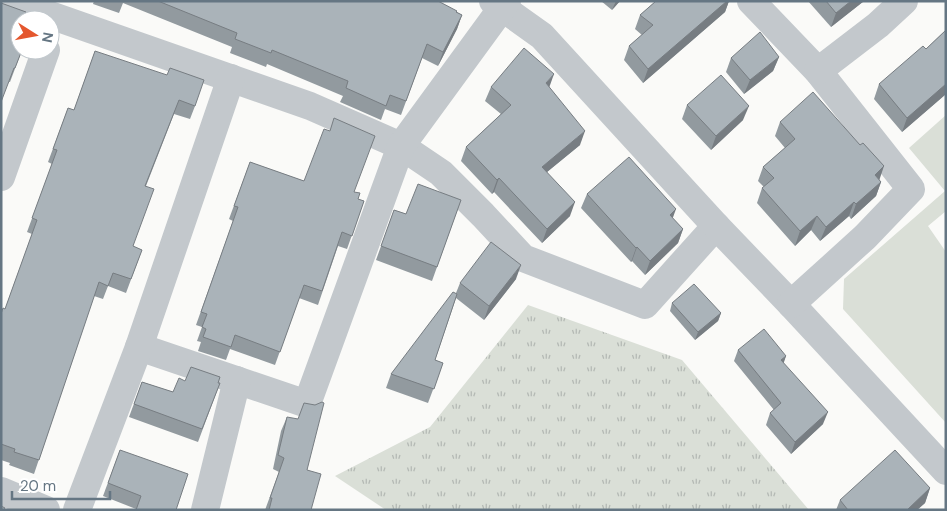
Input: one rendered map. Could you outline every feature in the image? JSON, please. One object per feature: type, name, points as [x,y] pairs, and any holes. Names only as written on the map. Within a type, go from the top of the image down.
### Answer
[{"type":"street","points":[[10,1],[25,10]]},
{"type":"street","points":[[751,1],[818,71],[911,189],[865,236],[791,304]]},
{"type":"street","points":[[818,71],[878,25],[904,1]]},
{"type":"street","points":[[138,346],[306,404],[401,146],[501,3],[542,36],[716,226],[946,471]]},
{"type":"street","points":[[60,30],[232,78],[310,106],[401,146],[441,173],[483,214],[523,258],[645,305],[716,226]]},
{"type":"street","points":[[1,177],[42,60]]},
{"type":"street","points":[[77,510],[138,346],[232,78]]},
{"type":"street","points":[[205,510],[237,380]]},
{"type":"street","points":[[1,491],[46,510]]},
{"type":"green space","points":[[946,115],[946,211],[928,226],[946,252],[946,423],[843,309],[844,279],[945,191],[909,148]]},
{"type":"green space","points":[[528,305],[682,360],[809,510],[386,510],[335,476],[430,427]]},
{"type":"building","points":[[158,1],[438,1],[462,15],[443,52],[427,44],[406,101],[390,95],[386,106],[346,88],[348,81],[272,50],[271,53],[235,39],[237,33]]},
{"type":"building","points":[[656,1],[727,1],[648,69],[629,46],[653,25],[640,15]]},
{"type":"building","points":[[826,1],[851,1],[836,13]]},
{"type":"building","points":[[1,3],[20,10],[10,10],[10,60],[18,60],[1,102]]},
{"type":"building","points":[[946,30],[946,84],[907,118],[879,84],[923,46],[926,49]]},
{"type":"building","points":[[760,32],[779,57],[750,80],[731,58]]},
{"type":"building","points":[[524,48],[554,74],[546,83],[585,131],[542,167],[575,202],[547,229],[499,178],[497,180],[466,147],[511,105],[491,87]]},
{"type":"building","points":[[95,51],[167,75],[170,68],[204,80],[195,106],[179,100],[145,186],[154,189],[133,246],[142,250],[131,279],[113,273],[108,286],[99,282],[39,460],[14,452],[15,449],[1,444],[1,314],[3,308],[5,309],[37,220],[32,218],[57,150],[53,149],[68,108],[74,110]]},
{"type":"building","points":[[721,75],[749,106],[716,136],[687,105]]},
{"type":"building","points":[[813,92],[860,145],[863,143],[884,166],[875,175],[881,182],[856,204],[854,202],[826,227],[817,216],[800,231],[762,188],[774,178],[763,167],[795,139],[780,122]]},
{"type":"building","points":[[334,118],[375,136],[354,192],[360,193],[358,199],[364,201],[352,236],[342,232],[322,291],[304,285],[280,352],[235,335],[231,347],[203,337],[206,329],[202,327],[207,314],[201,312],[238,207],[234,206],[250,162],[304,181],[324,129],[330,131]]},
{"type":"building","points":[[629,157],[676,209],[670,215],[683,229],[650,261],[587,194]]},
{"type":"building","points":[[418,184],[461,200],[437,267],[381,246],[394,210],[406,214]]},
{"type":"building","points":[[491,242],[521,265],[489,306],[460,283]]},
{"type":"building","points":[[694,284],[721,313],[698,332],[672,303]]},
{"type":"building","points":[[453,292],[457,294],[435,360],[443,363],[434,389],[391,374]]},
{"type":"building","points":[[764,329],[786,356],[781,360],[828,412],[795,442],[770,413],[781,403],[738,350]]},
{"type":"building","points":[[191,367],[220,377],[218,383],[220,383],[202,429],[134,404],[142,382],[173,392],[179,378],[185,381]]},
{"type":"building","points":[[304,403],[315,405],[324,403],[307,470],[321,474],[311,510],[269,510],[272,498],[270,498],[284,458],[278,455],[287,417],[298,419]]},
{"type":"building","points":[[120,450],[188,474],[176,510],[136,510],[141,496],[108,483]]},
{"type":"building","points":[[895,450],[930,488],[907,510],[848,510],[840,500]]}]
